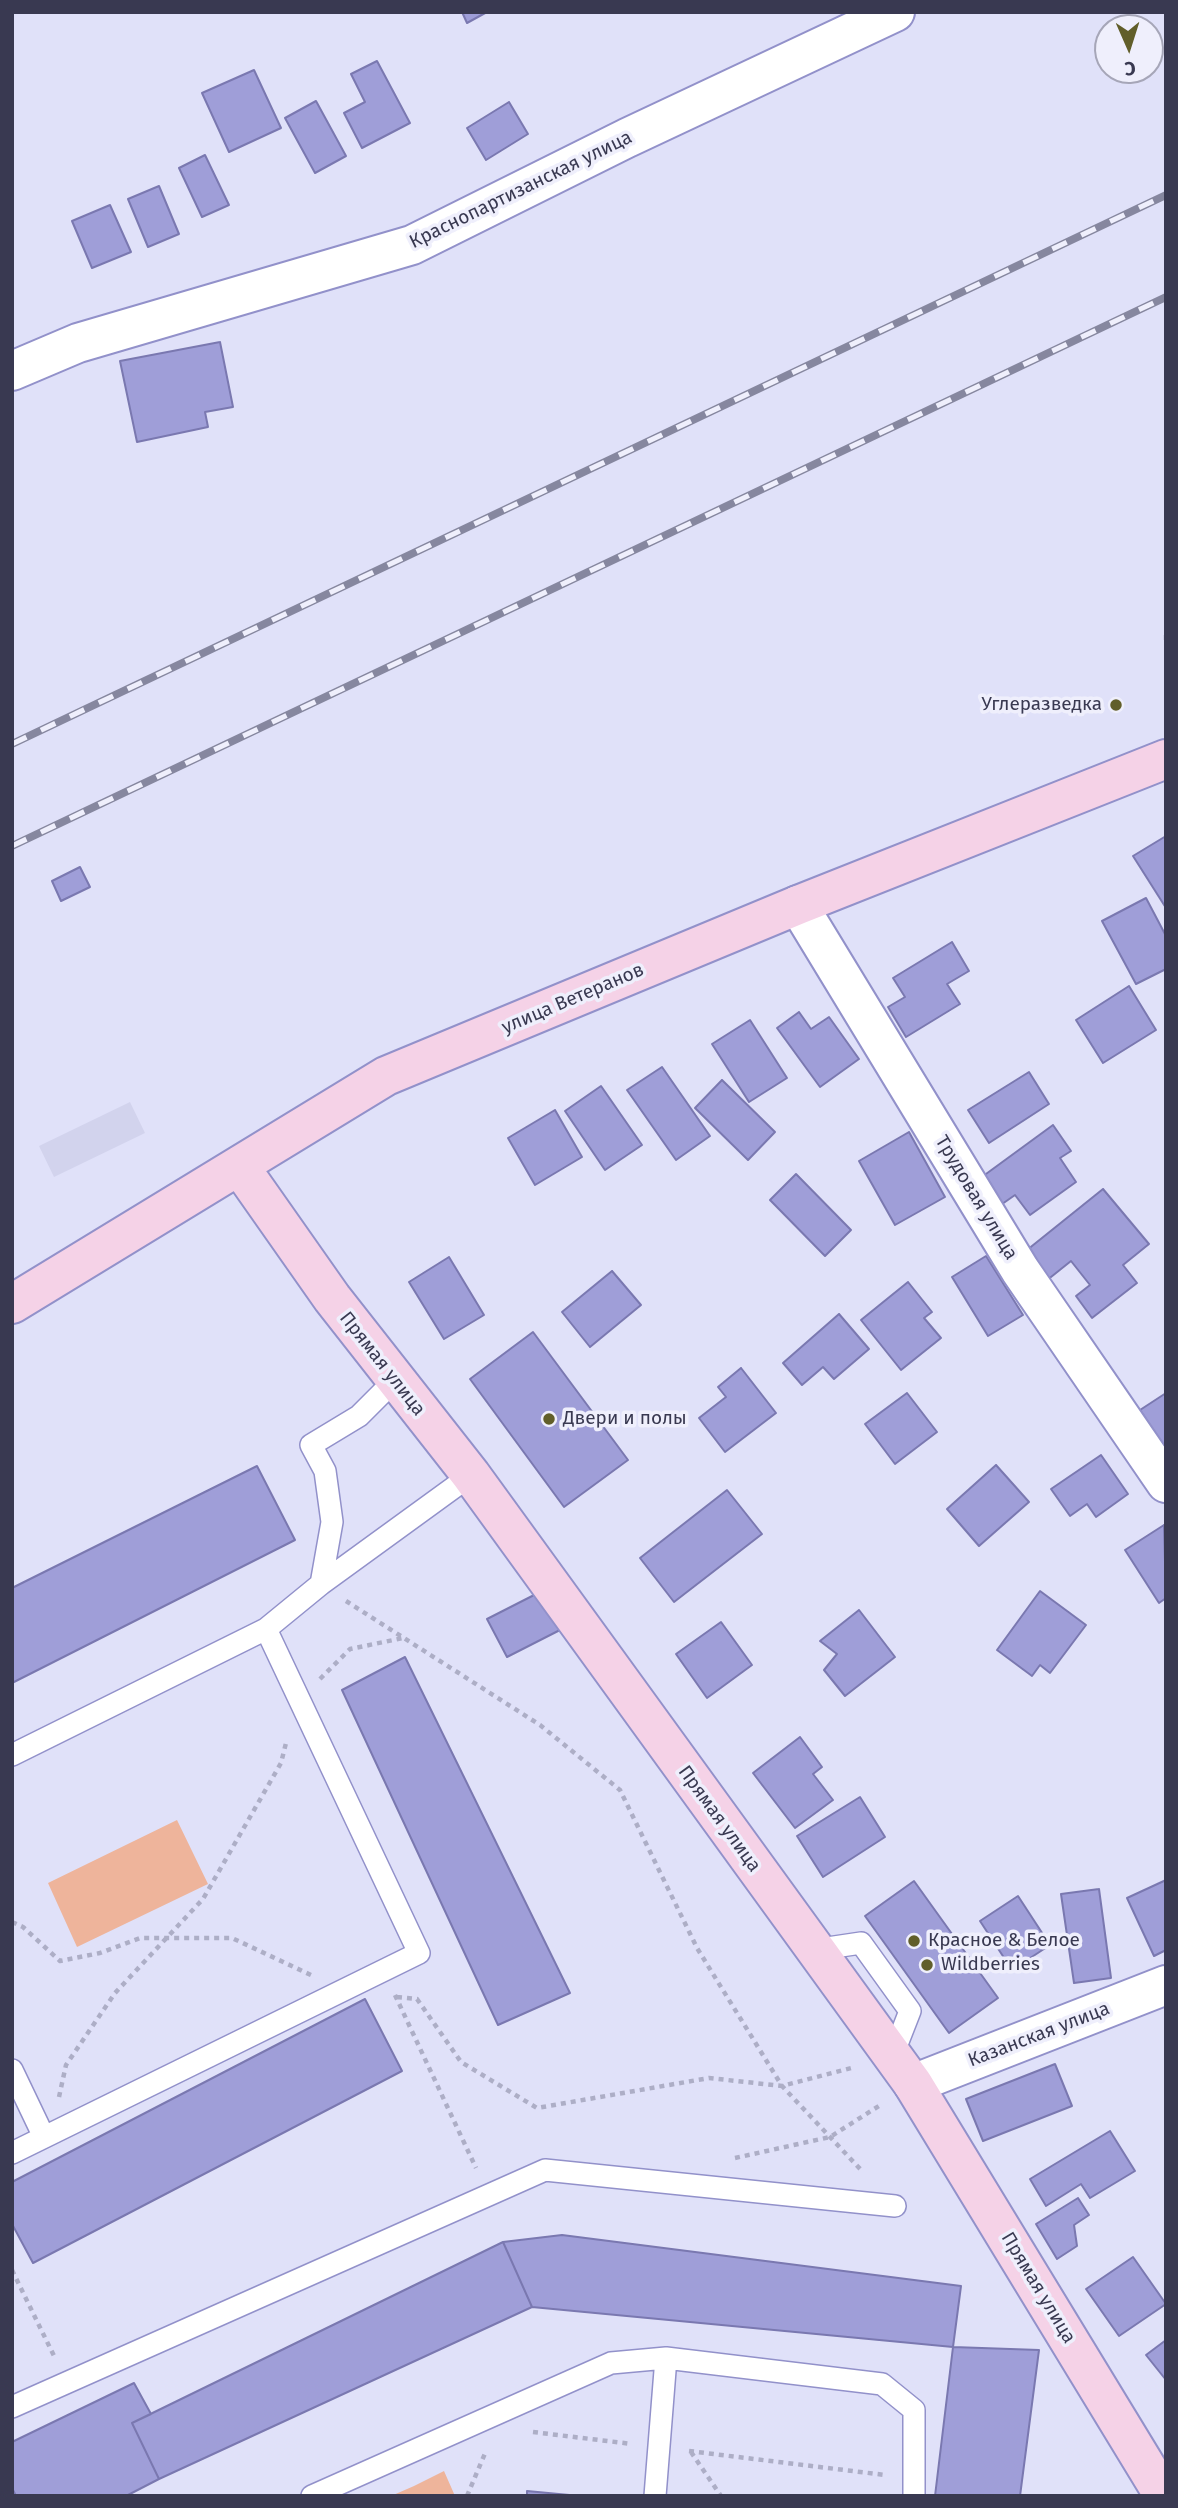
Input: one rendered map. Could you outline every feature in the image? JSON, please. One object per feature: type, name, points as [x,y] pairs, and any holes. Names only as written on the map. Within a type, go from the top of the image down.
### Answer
[{"type":"main road","name":"улица Ветеранов","points":[[12,1304],[386,1076],[798,905],[1166,759]]},
{"type":"main road","name":"Прямая улица","points":[[240,1167],[394,1381],[471,1475],[902,2071],[1164,2496]]},
{"type":"street","name":"Краснопартизанская улица","points":[[12,371],[78,343],[412,245],[627,138],[895,12]]},
{"type":"street","name":"Трудовая улица","points":[[798,905],[1020,1270],[1166,1483]]},
{"type":"street","name":"Казанская улица","points":[[902,2071],[1166,1985]]},
{"type":"lane","points":[[321,1584],[332,1522],[326,1471],[311,1445],[359,1416],[394,1381]]},
{"type":"lane","points":[[12,1755],[266,1629],[321,1584],[471,1475]]},
{"type":"lane","points":[[12,2153],[419,1953],[266,1629]]},
{"type":"lane","points":[[12,2070],[48,2135]]},
{"type":"lane","points":[[12,2407],[545,2170],[895,2206]]},
{"type":"lane","points":[[312,2496],[611,2363],[666,2358],[883,2384],[914,2410],[914,2496]]},
{"type":"lane","points":[[655,2496],[666,2358]]},
{"type":"path","points":[[1166,635],[1166,643]]},
{"type":"path","points":[[321,1584],[540,1725],[620,1790],[697,1948],[782,2086],[895,2206]]},
{"type":"path","points":[[48,2135],[66,2065],[115,1993],[203,1899],[281,1763],[299,1700],[350,1649],[404,1637]]},
{"type":"path","points":[[12,1922],[23,1927],[60,1961],[100,1953],[140,1938],[232,1938],[319,1979],[330,1999]]},
{"type":"path","points":[[384,1972],[488,2195]]},
{"type":"path","points":[[396,1997],[417,1999],[461,2062],[537,2108],[709,2078],[782,2086],[902,2071]]},
{"type":"path","points":[[726,2160],[830,2137],[902,2071]]},
{"type":"path","points":[[12,2270],[67,2384]]},
{"type":"path","points":[[467,2496],[491,2441]]},
{"type":"path","points":[[691,2451],[721,2496]]},
{"type":"shaded area","points":[[130,1102],[145,1133],[54,1177],[39,1146]]},
{"type":"shaded area","points":[[177,1820],[208,1884],[77,1947],[48,1883]]},
{"type":"shaded area","points":[[444,2471],[455,2496],[391,2496],[414,2486]]},
{"type":"building","points":[[462,12],[487,12],[467,23]]},
{"type":"building","points":[[377,61],[410,123],[362,148],[344,113],[365,102],[351,74]]},
{"type":"building","points":[[254,70],[281,128],[229,152],[202,93]]},
{"type":"building","points":[[316,101],[346,156],[315,173],[285,118]]},
{"type":"building","points":[[509,102],[528,134],[486,160],[467,128]]},
{"type":"building","points":[[205,155],[229,205],[202,217],[179,168]]},
{"type":"building","points":[[159,186],[179,234],[148,247],[128,199]]},
{"type":"building","points":[[110,205],[131,252],[92,268],[72,221]]},
{"type":"building","points":[[220,342],[233,407],[205,412],[208,427],[137,442],[120,361]]},
{"type":"building","points":[[1166,836],[1166,908],[1133,856]]},
{"type":"building","points":[[80,867],[90,887],[61,901],[52,881]]},
{"type":"building","points":[[1146,898],[1166,936],[1166,969],[1136,984],[1102,921]]},
{"type":"building","points":[[952,942],[969,971],[947,984],[960,1004],[906,1037],[888,1007],[905,997],[893,978]]},
{"type":"building","points":[[1129,986],[1156,1030],[1103,1063],[1076,1020]]},
{"type":"building","points":[[799,1012],[811,1029],[829,1017],[859,1059],[820,1087],[777,1028]]},
{"type":"building","points":[[750,1020],[787,1078],[749,1102],[712,1044]]},
{"type":"building","points":[[662,1067],[710,1136],[676,1160],[627,1090]]},
{"type":"building","points":[[1029,1072],[1049,1104],[989,1143],[968,1110]]},
{"type":"building","points":[[722,1080],[775,1132],[748,1160],[695,1108]]},
{"type":"building","points":[[601,1086],[642,1145],[605,1170],[565,1111]]},
{"type":"building","points":[[555,1110],[582,1157],[535,1185],[508,1138]]},
{"type":"building","points":[[1053,1125],[1071,1151],[1060,1158],[1076,1182],[1030,1215],[1015,1195],[995,1209],[975,1182]]},
{"type":"building","points":[[909,1132],[945,1197],[895,1225],[859,1161]]},
{"type":"building","points":[[796,1174],[851,1230],[825,1256],[770,1200]]},
{"type":"building","points":[[1103,1189],[1149,1244],[1123,1265],[1137,1283],[1092,1318],[1076,1296],[1090,1285],[1071,1261],[1046,1281],[1027,1250]]},
{"type":"building","points":[[986,1256],[1023,1315],[988,1336],[952,1277]]},
{"type":"building","points":[[449,1257],[484,1315],[444,1339],[409,1282]]},
{"type":"building","points":[[612,1271],[641,1305],[590,1347],[562,1312]]},
{"type":"building","points":[[908,1282],[932,1312],[924,1318],[941,1338],[901,1370],[861,1320]]},
{"type":"building","points":[[839,1314],[869,1349],[834,1379],[823,1367],[802,1385],[783,1363]]},
{"type":"building","points":[[533,1332],[628,1460],[564,1507],[470,1379]]},
{"type":"building","points":[[741,1368],[776,1413],[725,1452],[699,1418],[726,1397],[718,1387]]},
{"type":"building","points":[[907,1393],[937,1432],[895,1464],[865,1424]]},
{"type":"building","points":[[1166,1393],[1166,1450],[1140,1410]]},
{"type":"building","points":[[1101,1455],[1128,1494],[1096,1517],[1087,1504],[1070,1516],[1051,1489]]},
{"type":"building","points":[[996,1465],[1029,1502],[979,1546],[947,1509]]},
{"type":"building","points":[[257,1466],[295,1540],[12,1683],[12,1588]]},
{"type":"building","points":[[727,1490],[762,1534],[674,1602],[640,1558]]},
{"type":"building","points":[[1164,1525],[1166,1598],[1159,1603],[1125,1550]]},
{"type":"building","points":[[1040,1591],[1086,1625],[1050,1673],[1040,1665],[1032,1676],[997,1650]]},
{"type":"building","points":[[540,1592],[560,1630],[507,1657],[487,1619]]},
{"type":"building","points":[[859,1610],[895,1657],[845,1696],[824,1670],[837,1654],[820,1641]]},
{"type":"building","points":[[721,1622],[752,1665],[707,1698],[676,1654]]},
{"type":"building","points":[[405,1657],[570,1993],[498,2025],[342,1690]]},
{"type":"building","points":[[800,1737],[822,1767],[813,1774],[833,1800],[795,1828],[753,1773]]},
{"type":"building","points":[[860,1797],[885,1837],[823,1877],[797,1836]]},
{"type":"building","points":[[1166,1880],[1166,1950],[1154,1956],[1127,1898]]},
{"type":"building","points":[[914,1881],[998,1998],[949,2033],[865,1916]]},
{"type":"building","points":[[1099,1889],[1111,1978],[1074,1983],[1061,1894]]},
{"type":"building","points":[[1018,1896],[1050,1945],[1012,1970],[980,1921]]},
{"type":"building","points":[[365,1999],[402,2071],[33,2263],[12,2224],[12,2182]]},
{"type":"building","points":[[1055,2064],[1072,2106],[983,2141],[966,2099]]},
{"type":"building","points":[[1110,2131],[1135,2171],[1090,2198],[1081,2184],[1046,2206],[1030,2179]]},
{"type":"building","points":[[1078,2198],[1089,2215],[1074,2225],[1077,2246],[1057,2259],[1036,2224]]},
{"type":"building","points":[[562,2235],[961,2286],[953,2347],[532,2307],[503,2242]]},
{"type":"building","points":[[503,2242],[532,2307],[159,2479],[132,2423]]},
{"type":"building","points":[[1133,2257],[1166,2304],[1119,2336],[1086,2289]]},
{"type":"building","points":[[1166,2340],[1166,2380],[1146,2355]]},
{"type":"building","points":[[953,2347],[1039,2350],[1020,2496],[935,2496]]},
{"type":"building","points":[[134,2383],[151,2414],[132,2423],[159,2479],[126,2496],[16,2496],[12,2488],[12,2442]]},
{"type":"building","points":[[527,2491],[580,2496],[527,2496]]},
{"type":"railway","points":[[12,744],[1166,195]]},
{"type":"railway","points":[[12,846],[1166,297]]},
{"type":"place","name":"Углеразведка","points":[[1116,705]]},
{"type":"place","name":"Двери и полы","points":[[549,1419]]},
{"type":"place","name":"Красное & Белое","points":[[914,1941]]},
{"type":"place","name":"Wildberries","points":[[927,1965]]}]
